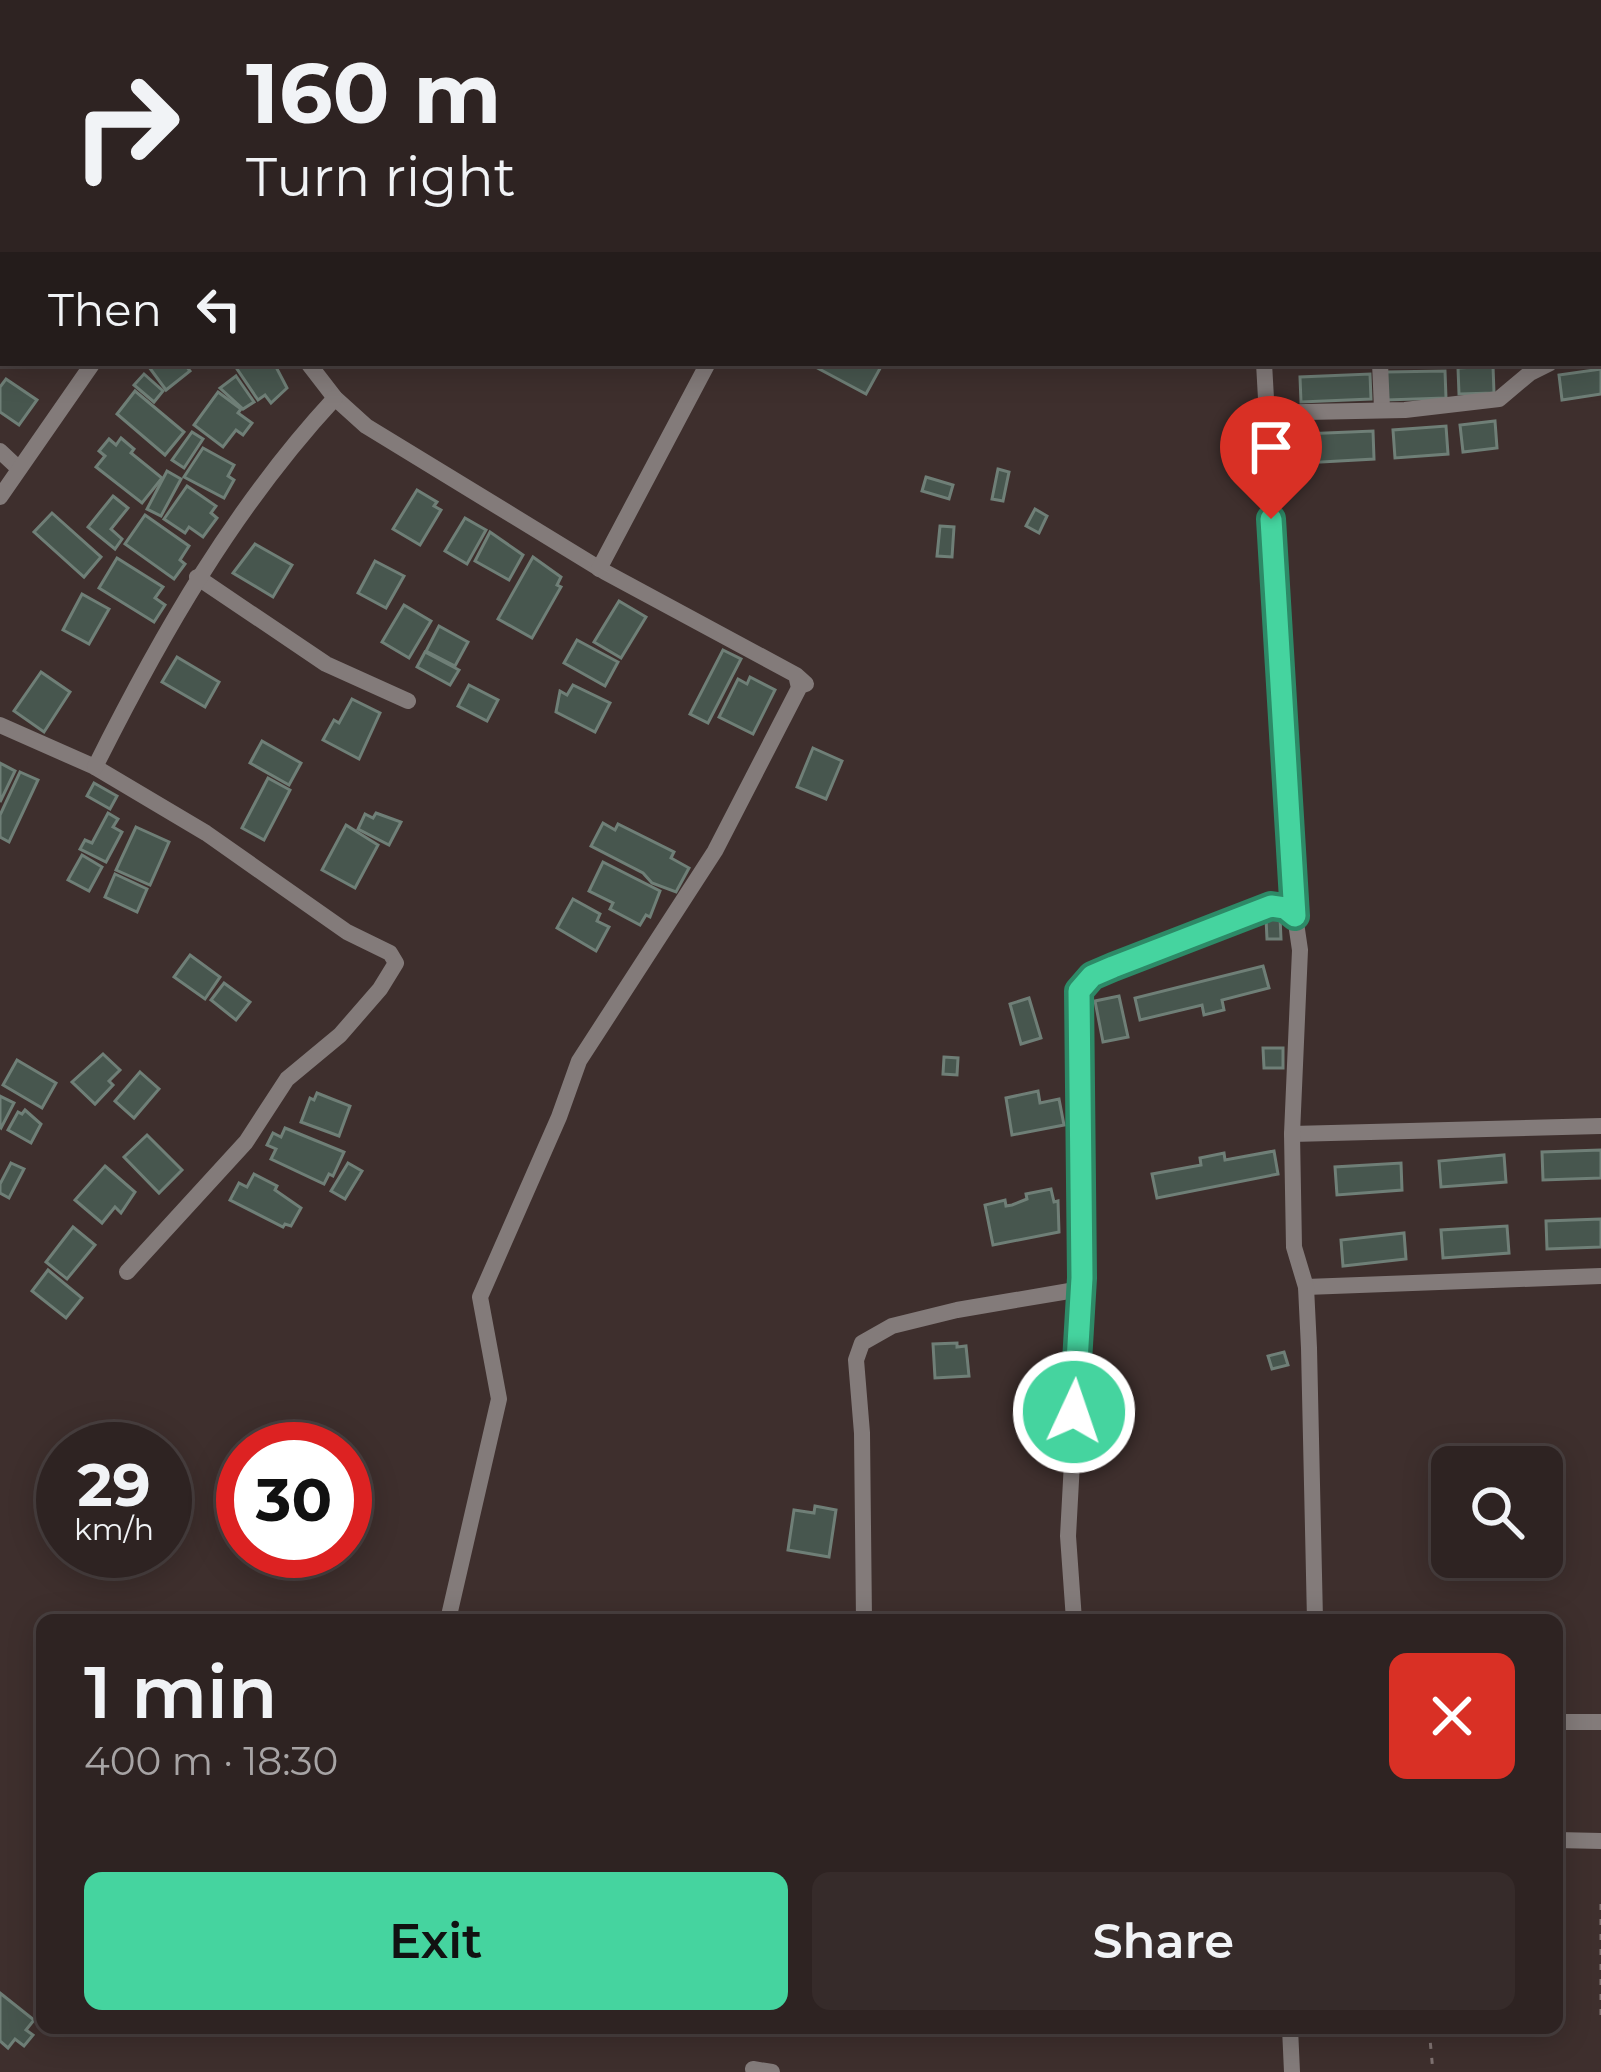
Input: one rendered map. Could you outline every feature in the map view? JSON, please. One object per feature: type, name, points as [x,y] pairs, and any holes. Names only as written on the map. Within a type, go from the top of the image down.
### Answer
[{"type":"street","points":[[0,497],[91,366]]},
{"type":"street","points":[[310,366],[335,398],[366,426],[599,569],[796,676],[806,684],[797,679],[799,688],[715,851],[579,1061],[480,1298],[499,1399],[449,1614]]},
{"type":"street","points":[[599,569],[706,366]]},
{"type":"street","points":[[1264,366],[1300,950],[1292,1134],[1294,1247],[1306,1287],[1315,1614]]},
{"type":"street","points":[[1380,366],[1382,409]]},
{"type":"street","points":[[1264,413],[1405,410],[1499,399],[1544,366]]},
{"type":"street","points":[[95,767],[197,578],[251,498],[335,398]]},
{"type":"street","points":[[0,452],[17,467]]},
{"type":"street","points":[[197,578],[326,664],[408,701]]},
{"type":"street","points":[[0,725],[95,767],[234,851],[347,932],[390,953],[396,963],[340,1035],[286,1079],[246,1142],[127,1272]]},
{"type":"street","points":[[1074,1614],[1068,1536],[1081,1289],[1079,991],[1092,976],[1271,906],[1295,916]]},
{"type":"street","points":[[1292,1134],[1601,1126]]},
{"type":"street","points":[[1306,1287],[1601,1276]]},
{"type":"street","points":[[864,1614],[862,1433],[856,1360],[862,1343],[872,1334],[914,1320],[1081,1289]]},
{"type":"street","points":[[1563,1722],[1601,1722]]},
{"type":"street","points":[[1563,1840],[1601,1840]]},
{"type":"street","points":[[1290,2034],[1292,2072]]},
{"type":"street","points":[[753,2069],[772,2072]]},
{"type":"path","points":[[1601,1904],[1601,2014]]},
{"type":"path","points":[[1429,2034],[1432,2072]]},
{"type":"building","points":[[148,366],[186,366],[190,371],[166,390]]},
{"type":"building","points":[[235,366],[276,366],[287,388],[271,403],[265,395],[258,400]]},
{"type":"building","points":[[814,366],[881,366],[866,394]]},
{"type":"building","points":[[1493,366],[1494,393],[1459,394],[1458,368]]},
{"type":"building","points":[[1601,369],[1601,394],[1562,400],[1559,375]]},
{"type":"building","points":[[1445,371],[1446,398],[1386,400],[1386,372]]},
{"type":"building","points":[[144,374],[163,391],[154,402],[134,385]]},
{"type":"building","points":[[1370,374],[1371,399],[1301,402],[1300,377]]},
{"type":"building","points":[[236,376],[254,402],[243,409],[220,388]]},
{"type":"building","points":[[6,379],[37,400],[19,425],[0,412],[0,387]]},
{"type":"building","points":[[135,391],[184,432],[165,455],[117,414]]},
{"type":"building","points":[[218,392],[252,423],[243,435],[236,430],[223,447],[194,425]]},
{"type":"building","points":[[1495,421],[1497,448],[1463,452],[1460,425]]},
{"type":"building","points":[[1446,426],[1448,454],[1395,458],[1393,430]]},
{"type":"building","points":[[1373,431],[1374,459],[1304,463],[1303,434]]},
{"type":"building","points":[[192,432],[203,439],[184,468],[172,460]]},
{"type":"building","points":[[121,438],[134,449],[131,453],[162,478],[142,503],[96,467],[105,456],[99,451],[109,439],[116,445]]},
{"type":"building","points":[[203,448],[234,465],[228,476],[234,480],[224,498],[184,477]]},
{"type":"building","points":[[998,469],[1009,472],[1003,501],[992,499]]},
{"type":"building","points":[[167,471],[181,479],[161,516],[147,509]]},
{"type":"building","points":[[926,477],[953,485],[949,499],[922,491]]},
{"type":"building","points":[[187,486],[216,506],[211,513],[217,518],[203,537],[189,527],[185,533],[164,519]]},
{"type":"building","points":[[417,490],[441,510],[420,545],[393,529]]},
{"type":"building","points":[[113,496],[128,508],[111,529],[122,539],[115,549],[88,527]]},
{"type":"building","points":[[1035,509],[1047,516],[1039,533],[1026,526]]},
{"type":"building","points":[[52,513],[101,557],[84,577],[34,532]]},
{"type":"building","points":[[145,515],[189,546],[180,560],[185,564],[174,579],[125,544]]},
{"type":"building","points":[[465,518],[486,530],[467,564],[445,551]]},
{"type":"building","points":[[940,526],[954,527],[952,557],[937,556]]},
{"type":"building","points":[[490,532],[523,555],[509,580],[475,561]]},
{"type":"building","points":[[255,544],[292,565],[273,597],[233,573]]},
{"type":"building","points":[[533,557],[561,577],[557,585],[561,587],[532,638],[498,619]]},
{"type":"building","points":[[117,558],[163,587],[155,598],[165,605],[154,622],[99,588]]},
{"type":"building","points":[[375,561],[404,576],[386,608],[358,593]]},
{"type":"building","points":[[82,594],[109,609],[89,644],[63,630]]},
{"type":"building","points":[[619,601],[646,617],[621,658],[594,642]]},
{"type":"building","points":[[404,605],[431,621],[409,658],[382,642]]},
{"type":"building","points":[[439,626],[468,642],[455,666],[426,651]]},
{"type":"building","points":[[577,640],[618,662],[605,686],[564,663]]},
{"type":"building","points":[[723,650],[741,659],[708,723],[690,714]]},
{"type":"building","points":[[425,652],[459,670],[450,685],[417,667]]},
{"type":"building","points":[[177,657],[219,682],[205,707],[162,682]]},
{"type":"building","points":[[41,672],[70,692],[44,732],[14,711]]},
{"type":"building","points":[[750,677],[775,690],[753,734],[719,717],[738,679],[747,684]]},
{"type":"building","points":[[469,685],[498,700],[487,721],[458,706]]},
{"type":"building","points":[[573,685],[610,703],[595,732],[556,712],[560,691],[567,695]]},
{"type":"building","points":[[352,699],[380,713],[359,759],[323,740]]},
{"type":"building","points":[[262,741],[301,763],[289,785],[250,763]]},
{"type":"building","points":[[813,748],[842,761],[826,799],[797,787]]},
{"type":"building","points":[[0,763],[15,771],[0,802]]},
{"type":"building","points":[[20,772],[38,780],[9,842],[0,837],[0,815]]},
{"type":"building","points":[[268,778],[290,790],[264,840],[242,828]]},
{"type":"building","points":[[94,783],[117,796],[110,809],[87,796]]},
{"type":"building","points":[[108,813],[118,819],[113,827],[122,832],[106,862],[80,849],[85,840],[92,843]]},
{"type":"building","points":[[376,813],[401,822],[389,845],[358,829],[365,814],[373,818]]},
{"type":"building","points":[[603,823],[615,830],[618,824],[674,852],[671,858],[689,868],[676,892],[591,846]]},
{"type":"building","points":[[346,825],[378,845],[355,888],[322,870]]},
{"type":"building","points":[[136,827],[169,842],[150,885],[116,870]]},
{"type":"building","points":[[82,855],[102,867],[89,891],[68,880]]},
{"type":"building","points":[[603,862],[660,891],[650,917],[646,915],[640,925],[589,891]]},
{"type":"building","points":[[115,874],[147,889],[137,912],[105,897]]},
{"type":"building","points":[[573,899],[600,914],[597,921],[609,927],[596,951],[557,928]]},
{"type":"building","points":[[1280,917],[1281,939],[1267,939],[1266,918]]},
{"type":"building","points":[[190,955],[220,977],[205,999],[174,977]]},
{"type":"building","points":[[1263,966],[1269,988],[1222,1000],[1224,1010],[1204,1015],[1202,1005],[1140,1020],[1135,998]]},
{"type":"building","points":[[224,983],[250,1002],[236,1020],[211,1000]]},
{"type":"building","points":[[1119,996],[1128,1037],[1103,1042],[1095,1001]]},
{"type":"building","points":[[1029,998],[1041,1038],[1021,1044],[1010,1004]]},
{"type":"building","points":[[1263,1048],[1283,1048],[1283,1068],[1264,1068]]},
{"type":"building","points":[[103,1054],[120,1070],[95,1104],[72,1082]]},
{"type":"building","points":[[944,1057],[958,1058],[957,1075],[943,1074]]},
{"type":"building","points":[[17,1060],[56,1083],[42,1108],[3,1085]]},
{"type":"building","points":[[140,1072],[159,1089],[134,1118],[115,1101]]},
{"type":"building","points":[[1038,1091],[1040,1103],[1059,1099],[1064,1125],[1012,1135],[1006,1098]]},
{"type":"building","points":[[317,1093],[350,1106],[339,1136],[301,1122],[310,1098],[314,1100]]},
{"type":"building","points":[[0,1096],[14,1103],[1,1128],[0,1127]]},
{"type":"building","points":[[25,1110],[41,1124],[31,1143],[8,1130],[18,1112]]},
{"type":"building","points":[[285,1128],[344,1152],[324,1184],[271,1159],[276,1149],[267,1145],[273,1133],[281,1137]]},
{"type":"building","points":[[147,1135],[182,1170],[159,1193],[124,1157]]},
{"type":"building","points":[[1601,1150],[1601,1178],[1543,1180],[1542,1152]]},
{"type":"building","points":[[1274,1151],[1278,1174],[1157,1198],[1152,1174],[1201,1165],[1200,1158],[1224,1153],[1225,1160]]},
{"type":"building","points":[[1504,1155],[1506,1182],[1441,1187],[1439,1161]]},
{"type":"building","points":[[11,1163],[24,1169],[9,1198],[0,1193],[0,1184]]},
{"type":"building","points":[[348,1163],[362,1171],[345,1199],[331,1191]]},
{"type":"building","points":[[1401,1163],[1402,1190],[1337,1195],[1335,1167]]},
{"type":"building","points":[[105,1166],[135,1192],[121,1213],[115,1207],[102,1223],[75,1200]]},
{"type":"building","points":[[254,1174],[277,1186],[275,1190],[301,1208],[291,1226],[283,1227],[230,1200],[239,1183],[247,1187]]},
{"type":"building","points":[[1051,1189],[1054,1202],[1058,1201],[1059,1232],[993,1245],[985,1205],[1005,1200],[1006,1206],[1012,1205],[1027,1199],[1026,1194]]},
{"type":"building","points":[[1601,1219],[1601,1247],[1547,1249],[1546,1221]]},
{"type":"building","points":[[1507,1226],[1509,1253],[1443,1258],[1441,1230]]},
{"type":"building","points":[[73,1227],[95,1245],[67,1279],[46,1262]]},
{"type":"building","points":[[1404,1233],[1406,1259],[1343,1266],[1341,1240]]},
{"type":"building","points":[[48,1270],[82,1298],[66,1318],[32,1291]]},
{"type":"building","points":[[957,1343],[957,1347],[966,1346],[969,1376],[935,1378],[933,1344]]},
{"type":"building","points":[[1284,1352],[1288,1365],[1272,1369],[1268,1356]]},
{"type":"building","points":[[815,1506],[836,1510],[829,1557],[788,1550],[794,1510],[814,1513]]},
{"type":"building","points":[[0,1993],[34,2020],[26,2030],[33,2035],[24,2046],[15,2039],[8,2048],[0,2041]]},
{"type":"route","points":[[1074,1412],[1082,1278],[1079,991],[1092,976],[1271,906],[1295,916],[1271,519]]}]
